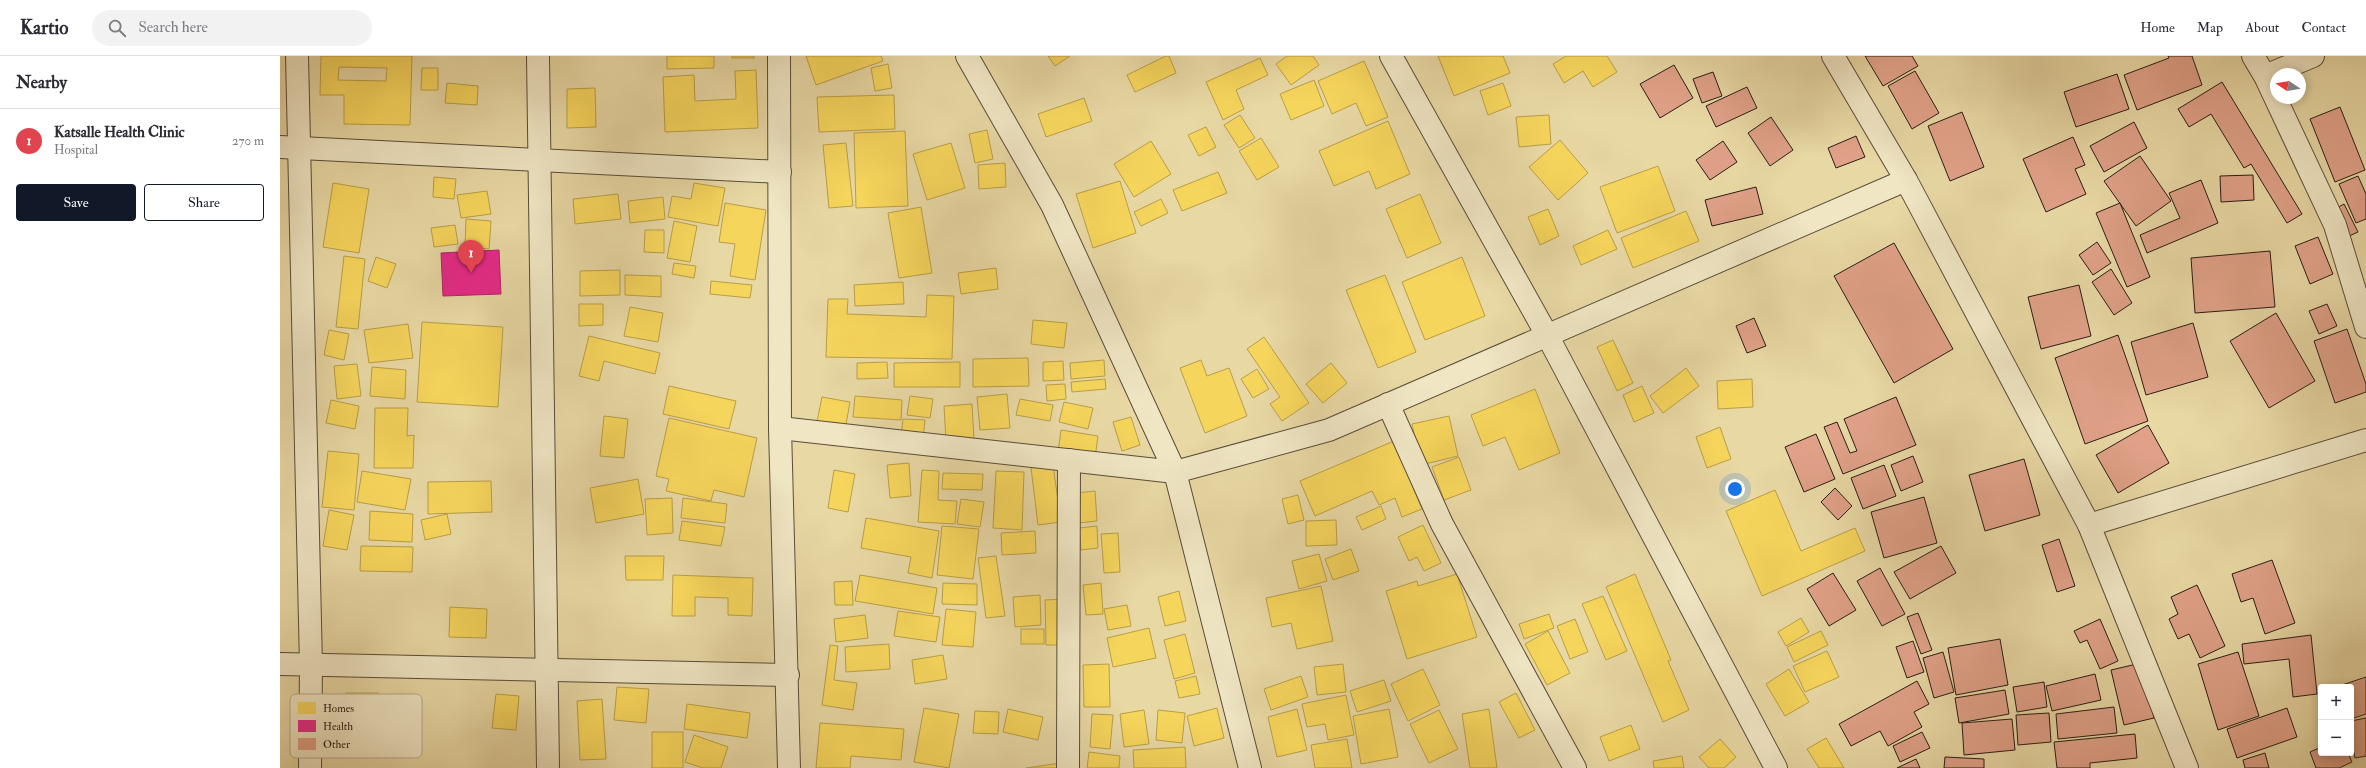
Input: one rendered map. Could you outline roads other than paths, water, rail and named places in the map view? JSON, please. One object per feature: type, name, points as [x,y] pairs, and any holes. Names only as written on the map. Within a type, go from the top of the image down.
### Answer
[{"type":"street","points":[[297,56],[289,148],[311,666],[311,694]]},
{"type":"street","points":[[538,56],[548,768]]},
{"type":"street","points":[[779,56],[780,428],[788,675],[789,768]]},
{"type":"street","points":[[967,56],[1052,205],[1175,472],[1250,768]]},
{"type":"street","points":[[1390,56],[1548,335],[1776,768]]},
{"type":"street","points":[[1833,56],[1906,180],[2089,525],[2187,768]]},
{"type":"street","points":[[2253,56],[2265,76],[2335,225],[2366,327]]},
{"type":"street","points":[[2265,76],[2313,56]]},
{"type":"street","points":[[289,148],[780,172]]},
{"type":"street","points":[[780,428],[1175,472],[1328,430],[1906,180]]},
{"type":"street","points":[[1388,404],[1442,524],[1574,768]]},
{"type":"street","points":[[2089,525],[2366,440]]},
{"type":"street","points":[[1068,768],[1069,460]]},
{"type":"street","points":[[280,664],[311,666],[788,675]]},
{"type":"street","points":[[310,758],[310,768]]},
{"type":"place","name":"Katsalle Health Clinic","points":[[471,273]]}]
